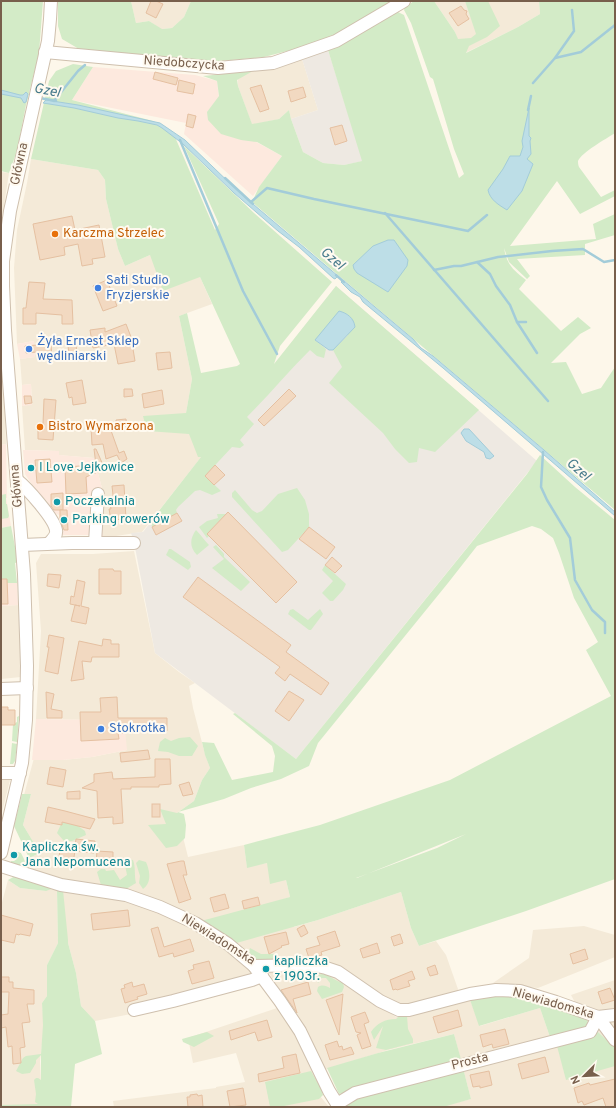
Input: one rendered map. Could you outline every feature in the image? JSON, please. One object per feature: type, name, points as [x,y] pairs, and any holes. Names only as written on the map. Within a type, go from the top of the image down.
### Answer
[{"type":"street","name":"Główna","points":[[1,853],[20,773],[26,726],[27,688],[26,613],[22,545],[17,480],[5,389],[2,272],[7,224],[45,52],[50,20],[51,1]]},
{"type":"street","name":"Niedobczycka","points":[[45,52],[218,68],[273,63],[336,41],[404,1]]},
{"type":"street","points":[[17,480],[27,489],[54,524],[56,534],[49,544]]},
{"type":"street","points":[[95,543],[98,494]]},
{"type":"street","points":[[22,545],[134,543]]},
{"type":"street","points":[[1,689],[27,688]]},
{"type":"street","points":[[1,773],[20,773]]},
{"type":"street","name":"Niewiadomska","points":[[1,866],[61,885],[126,895],[160,907],[195,923],[228,944],[254,966],[312,965],[326,968],[338,972],[380,1001],[399,1010],[409,1010],[470,994],[496,990],[520,992],[556,1002],[598,1017],[615,1015]]},
{"type":"street","points":[[254,966],[300,1031],[338,1106]]},
{"type":"street","points":[[134,1010],[252,980],[262,976]]},
{"type":"street","points":[[598,1017],[615,1040]]},
{"type":"street","name":"Prosta","points":[[338,1106],[355,1093],[590,1032],[598,1017]]},
{"type":"shaded area","points":[[131,1],[191,1],[184,17],[172,28],[161,29],[149,21],[136,23]]},
{"type":"shaded area","points":[[434,1],[539,1],[540,14],[518,27],[465,53],[459,44],[455,32]]},
{"type":"shaded area","points":[[328,50],[363,161],[344,165],[323,163],[303,152],[291,119],[318,110],[302,59]]},
{"type":"shaded area","points":[[302,59],[318,110],[291,119],[289,110],[279,119],[252,125],[238,86],[237,72]]},
{"type":"shaded area","points":[[93,67],[195,75],[217,81],[221,114],[208,116],[282,156],[253,196],[184,134],[186,123],[72,100]]},
{"type":"shaded area","points":[[31,159],[98,170],[105,180],[106,199],[118,249],[125,266],[150,255],[200,277],[212,304],[179,316],[192,379],[186,413],[201,414],[209,447],[142,532],[103,538],[103,492],[94,458],[58,455],[58,451],[25,450],[22,406],[32,404],[31,384],[22,385],[20,359],[35,357],[34,341],[17,344],[14,268],[17,230]]},
{"type":"shaded area","points":[[1,172],[9,173],[1,225]]},
{"type":"shaded area","points":[[1,274],[6,444],[1,445]]},
{"type":"shaded area","points":[[336,286],[537,461],[296,759],[155,653],[131,533],[143,532]]},
{"type":"shaded area","points":[[34,341],[35,357],[20,359],[17,344]]},
{"type":"shaded area","points":[[31,384],[32,405],[22,406],[22,385]]},
{"type":"shaded area","points":[[6,444],[6,498],[11,526],[1,528],[1,445]]},
{"type":"shaded area","points":[[23,450],[59,451],[59,455],[94,458],[103,492],[103,538],[93,535],[60,535],[58,528],[59,515],[51,511],[47,501],[35,489],[25,474]]},
{"type":"shaded area","points":[[134,551],[155,653],[195,683],[189,686],[193,708],[210,768],[202,780],[194,801],[177,813],[188,857],[244,845],[247,867],[267,863],[286,880],[290,897],[281,900],[294,927],[401,892],[411,928],[419,946],[436,941],[446,955],[459,992],[407,1005],[393,1002],[345,969],[320,961],[253,977],[131,1014],[95,1021],[81,1006],[76,973],[57,890],[58,943],[47,965],[47,996],[42,1003],[44,1027],[40,1061],[42,1105],[1,1105],[1,906],[8,880],[20,888],[46,891],[35,880],[29,858],[40,853],[23,825],[31,794],[24,795],[34,758],[63,760],[92,757],[127,750],[92,720],[36,719],[41,631],[36,563],[41,554],[93,554]]},
{"type":"shaded area","points":[[1,583],[17,583],[18,605],[1,606]]},
{"type":"shaded area","points":[[19,605],[21,677],[1,679],[1,606]]},
{"type":"shaded area","points":[[36,719],[124,719],[127,750],[92,757],[63,760],[32,760]]},
{"type":"shaded area","points":[[1,777],[7,777],[10,780],[1,816]]},
{"type":"shaded area","points":[[584,926],[615,935],[615,957],[538,988],[493,983],[529,958],[533,930]]},
{"type":"shaded area","points":[[307,967],[331,972],[396,1017],[406,1016],[469,997],[480,1026],[540,1008],[551,1040],[615,1066],[615,1107],[439,1107],[471,1099],[454,1034],[388,1050],[324,1070],[299,1020],[269,973],[291,972]]},
{"type":"shaded area","points":[[615,980],[615,1048],[597,1031],[590,1030],[571,995]]},
{"type":"shaded area","points":[[280,1007],[300,1040],[323,1091],[320,1096],[329,1107],[114,1107],[113,1101],[216,1088],[245,1082],[236,1053],[193,1063],[188,1038]]},
{"type":"green space","points":[[1,1],[43,1],[39,53],[26,105],[17,151],[9,173],[1,171]]},
{"type":"green space","points":[[58,1],[131,1],[136,23],[149,21],[162,29],[172,28],[184,17],[191,1],[394,1],[366,19],[332,36],[295,49],[264,57],[220,61],[176,60],[79,49],[62,39],[58,26]]},
{"type":"green space","points":[[414,1],[434,1],[455,32],[458,39],[471,38],[476,34],[465,1],[488,1],[500,26],[487,37],[469,46],[466,53],[518,27],[540,14],[539,1],[615,1],[615,133],[580,157],[578,164],[601,197],[615,190],[615,196],[580,214],[557,181],[510,246],[596,239],[593,224],[615,214],[615,235],[585,244],[585,255],[517,259],[530,276],[527,279],[509,262],[504,248],[507,259],[511,267],[526,280],[519,289],[561,331],[578,317],[591,328],[580,334],[551,363],[566,362],[582,394],[601,388],[615,367],[615,510],[252,202],[259,187],[282,156],[257,142],[241,140],[221,134],[208,120],[207,112],[219,96],[217,81],[203,76],[253,71],[237,80],[252,124],[279,119],[289,110],[303,152],[323,163],[344,165],[362,161],[328,50],[398,12],[404,15],[459,178],[464,174],[454,149],[433,79],[430,77],[411,23],[404,10],[405,7]]},
{"type":"green space","points":[[73,64],[93,67],[72,100],[153,121],[175,137],[215,230],[219,224],[184,146],[254,213],[332,282],[280,346],[274,364],[336,286],[479,410],[435,452],[419,448],[417,462],[409,463],[395,449],[383,433],[329,383],[342,367],[333,350],[348,335],[315,340],[326,349],[324,358],[317,356],[310,350],[247,417],[254,424],[240,440],[244,445],[240,448],[232,447],[205,476],[221,491],[212,495],[200,490],[195,491],[178,507],[176,510],[177,513],[152,527],[151,521],[201,457],[198,457],[189,434],[147,431],[143,416],[186,413],[192,379],[179,316],[187,313],[201,373],[237,366],[240,364],[200,277],[163,291],[150,255],[125,266],[118,249],[106,199],[105,180],[98,170],[31,159],[49,81],[56,71]]},
{"type":"green space","points":[[540,455],[575,487],[615,520],[615,879],[526,911],[419,946],[411,928],[401,892],[318,920],[233,944],[201,921],[290,897],[286,880],[270,884],[267,863],[247,868],[244,845],[320,825],[450,780],[611,696],[586,650],[598,642],[574,598],[553,538],[541,529],[532,526],[477,546],[318,743],[309,766],[281,779],[251,788],[224,799],[179,812],[194,801],[202,780],[210,768],[202,742],[214,743],[232,780],[273,772],[275,756],[272,746],[233,714],[235,713],[296,759],[527,474]],"holes":[[[466,834],[437,848],[368,874]]]},
{"type":"green space","points":[[297,488],[305,500],[309,514],[309,527],[288,550],[282,552],[232,497],[232,493],[235,490],[252,510],[257,513],[262,511],[278,494]]},
{"type":"green space","points":[[6,494],[6,504],[9,516],[8,518],[1,519],[1,495]]},
{"type":"green space","points":[[217,514],[226,514],[207,534],[209,536],[207,538],[199,527],[207,521],[218,518]]},
{"type":"green space","points":[[11,526],[18,562],[15,563],[17,583],[1,583],[1,528]]},
{"type":"green space","points":[[196,530],[209,545],[197,555],[194,552],[191,542],[192,536]]},
{"type":"green space","points":[[216,545],[224,554],[224,557],[250,582],[241,591],[212,568],[224,559],[213,547]]},
{"type":"green space","points":[[169,549],[190,562],[191,567],[188,570],[166,555]]},
{"type":"green space","points":[[325,565],[346,584],[343,590],[333,601],[330,601],[322,593],[333,581],[322,570]]},
{"type":"green space","points":[[293,609],[308,620],[320,609],[323,614],[311,630],[309,630],[288,614],[290,610]]},
{"type":"green space","points":[[19,716],[17,742],[12,741],[13,724],[17,722],[17,717]]},
{"type":"green space","points":[[190,737],[198,746],[192,756],[179,756],[168,752],[158,751],[160,742],[165,738],[171,741],[179,738]]},
{"type":"green space","points":[[12,743],[17,744],[15,761],[13,764],[10,764]]},
{"type":"green space","points":[[22,794],[31,794],[23,825],[40,853],[29,858],[14,826]]},
{"type":"green space","points":[[160,809],[184,814],[186,825],[185,838],[177,846],[166,848],[148,825],[166,824]]},
{"type":"green space","points":[[62,822],[78,826],[85,831],[86,835],[72,841],[64,841],[57,833]]},
{"type":"green space","points":[[18,852],[21,853],[29,869],[11,863],[11,861],[17,859]]},
{"type":"green space","points":[[129,859],[133,860],[134,863],[136,883],[126,889],[101,885],[97,872],[101,869],[105,869],[106,871],[114,870],[120,880],[127,875],[125,865]]},
{"type":"green space","points":[[139,860],[146,862],[149,873],[148,884],[143,889],[139,883],[140,876],[136,863]]},
{"type":"green space","points":[[17,875],[54,888],[46,891],[20,888],[8,880]]},
{"type":"green space","points":[[57,890],[63,890],[68,943],[76,973],[81,1006],[95,1021],[102,1054],[75,1064],[71,1107],[1,1107],[1,1105],[38,1104],[35,1102],[36,1094],[34,1080],[38,1078],[41,1080],[41,1055],[36,1060],[36,1063],[30,1073],[22,1074],[16,1071],[23,1058],[26,1056],[41,1054],[43,1025],[42,1003],[47,996],[47,965],[58,943]]},
{"type":"green space","points":[[250,948],[261,954],[277,954],[278,956],[275,962],[260,962],[250,954]]},
{"type":"green space","points":[[323,974],[343,983],[344,987],[342,992],[322,999],[317,991],[318,987],[323,985],[330,988],[330,983],[326,978],[322,978],[318,983],[315,975]]},
{"type":"green space","points":[[508,995],[541,1003],[587,1019],[590,1030],[551,1040],[540,1008],[479,1026],[469,997]]},
{"type":"green space","points":[[400,1015],[407,1016],[408,1029],[413,1039],[413,1043],[386,1050],[376,1048],[383,1026],[374,1040],[371,1032],[382,1022],[396,1019]]},
{"type":"green space","points":[[597,1031],[615,1048],[615,1066],[566,1080],[557,1046]]},
{"type":"green space","points":[[207,1032],[214,1036],[194,1047],[183,1042],[182,1039]]},
{"type":"green space","points":[[454,1034],[462,1063],[339,1094],[327,1068],[378,1053]]},
{"type":"green space","points":[[463,1068],[471,1099],[443,1107],[347,1107],[344,1103],[353,1097]]},
{"type":"green space","points":[[311,1071],[322,1091],[323,1095],[319,1099],[279,1107],[270,1107],[265,1082]]},
{"type":"water","points":[[1,90],[20,95],[23,95],[26,92],[28,94],[26,102],[24,103],[21,98],[1,94]]},
{"type":"water","points":[[46,100],[78,105],[160,123],[185,140],[240,193],[338,276],[335,279],[333,278],[299,247],[234,193],[183,144],[162,128],[157,125],[138,121],[43,103]]},
{"type":"water","points":[[529,108],[529,136],[531,138],[531,154],[527,159],[533,164],[522,191],[507,210],[493,199],[488,190],[510,156],[520,156],[523,147],[522,141]]},
{"type":"water","points":[[388,240],[394,240],[408,260],[407,266],[388,292],[357,273],[353,265],[373,246]]},
{"type":"water","points":[[343,280],[413,339],[421,348],[433,356],[544,450],[615,512],[615,516],[443,368],[363,302],[360,297],[351,292],[341,282]]},
{"type":"water","points":[[339,311],[350,316],[355,327],[333,350],[329,350],[315,340]]},
{"type":"water","points":[[464,429],[469,429],[494,456],[490,459],[486,458],[484,452],[466,441],[461,433]]},
{"type":"building","points":[[151,1],[156,1],[163,4],[156,18],[146,13]]},
{"type":"building","points":[[461,6],[467,11],[466,14],[469,19],[458,26],[449,13]]},
{"type":"building","points":[[155,72],[178,78],[176,85],[153,79]]},
{"type":"building","points":[[179,80],[195,84],[193,94],[177,91]]},
{"type":"building","points":[[261,85],[269,109],[260,112],[250,88]]},
{"type":"building","points":[[303,87],[306,97],[291,102],[288,91]]},
{"type":"building","points":[[188,114],[196,116],[193,128],[186,126]]},
{"type":"building","points":[[342,125],[347,141],[335,145],[330,128]]},
{"type":"building","name":"Karczma Strzelec","points":[[72,216],[75,230],[99,225],[105,257],[92,259],[93,264],[82,266],[78,244],[64,247],[65,255],[40,260],[33,224]]},
{"type":"building","points":[[107,280],[117,306],[103,311],[93,286]]},
{"type":"building","points":[[29,282],[45,283],[43,299],[72,300],[73,324],[62,324],[62,315],[36,313],[36,324],[23,324],[23,308],[26,308]]},
{"type":"building","points":[[126,324],[131,337],[135,361],[118,364],[114,344],[93,348],[90,330],[105,328],[105,332]]},
{"type":"building","points":[[51,344],[52,357],[38,358],[37,352],[26,353],[25,346]]},
{"type":"building","points":[[76,344],[77,354],[69,355],[68,345]]},
{"type":"building","points":[[170,352],[172,368],[158,370],[156,353]]},
{"type":"building","points":[[82,380],[86,403],[73,405],[72,397],[69,398],[66,383]]},
{"type":"building","points":[[124,389],[132,389],[133,396],[124,397]]},
{"type":"building","points":[[289,389],[296,396],[264,426],[258,420]]},
{"type":"building","points":[[162,390],[164,404],[144,408],[142,394]]},
{"type":"building","points":[[24,396],[31,396],[32,403],[25,404]]},
{"type":"building","points":[[44,399],[56,400],[53,440],[38,439],[38,424],[43,424]]},
{"type":"building","points":[[126,419],[127,430],[116,430],[116,420]]},
{"type":"building","points":[[109,425],[119,453],[124,451],[127,459],[121,463],[117,455],[106,459],[103,444],[92,445],[91,427]]},
{"type":"building","points":[[94,449],[96,449],[103,465],[114,465],[86,477],[87,493],[66,494],[65,467],[96,465]]},
{"type":"building","points":[[50,459],[52,482],[37,483],[35,460]]},
{"type":"building","points":[[215,465],[225,475],[214,485],[205,476]]},
{"type":"building","points":[[124,485],[126,519],[111,520],[109,509],[111,509],[110,504],[114,504],[112,486]]},
{"type":"building","name":"Poczekalnia","points":[[63,493],[63,510],[54,510],[51,506],[51,494]]},
{"type":"building","name":"Parking rowerów","points":[[60,510],[67,510],[68,530],[64,530],[60,520]]},
{"type":"building","points":[[228,512],[297,582],[276,603],[207,534]]},
{"type":"building","points":[[177,513],[182,521],[156,535],[152,527]]},
{"type":"building","points":[[309,527],[335,547],[326,559],[299,539]]},
{"type":"building","points":[[332,557],[342,566],[335,573],[325,565]]},
{"type":"building","points":[[99,569],[113,569],[114,571],[121,571],[121,594],[99,594]]},
{"type":"building","points":[[48,574],[61,575],[59,588],[47,586]]},
{"type":"building","points":[[198,577],[291,645],[286,652],[329,683],[321,695],[290,674],[285,681],[275,673],[280,667],[183,597]]},
{"type":"building","points":[[1,579],[7,579],[8,604],[1,604]]},
{"type":"building","points":[[77,580],[85,582],[81,606],[89,608],[86,624],[71,621],[75,605],[70,604],[71,596],[74,597]]},
{"type":"building","points":[[49,635],[64,638],[58,674],[45,671],[49,647],[47,647]]},
{"type":"building","points":[[103,639],[111,640],[111,644],[119,644],[119,657],[92,657],[91,662],[82,661],[84,679],[71,681],[79,641],[102,646]]},
{"type":"building","points":[[289,691],[304,700],[289,721],[275,711]]},
{"type":"building","points":[[46,692],[54,694],[51,709],[62,711],[62,718],[47,718]]},
{"type":"building","points":[[117,697],[118,718],[167,718],[167,731],[153,731],[153,729],[149,729],[149,727],[122,727],[123,733],[118,733],[119,739],[81,741],[80,712],[101,712],[100,698]]},
{"type":"building","points":[[1,707],[8,707],[8,710],[15,710],[15,725],[1,725]]},
{"type":"building","points":[[148,750],[150,759],[121,762],[120,753]]},
{"type":"building","points":[[155,759],[170,759],[171,784],[159,785],[159,787],[131,787],[131,789],[121,789],[123,823],[113,824],[113,817],[98,818],[97,791],[82,788],[94,782],[94,774],[112,772],[113,779],[155,777]]},
{"type":"building","points":[[50,767],[66,770],[63,787],[47,784]]},
{"type":"building","points":[[189,782],[193,794],[183,796],[179,785]]},
{"type":"building","points":[[80,791],[80,799],[67,799],[67,792]]},
{"type":"building","points":[[152,804],[160,804],[160,817],[152,817]]},
{"type":"building","points":[[48,807],[95,819],[90,829],[62,822],[62,825],[45,822]]},
{"type":"building","points":[[76,839],[95,841],[94,853],[75,851],[73,863],[58,863],[61,844],[75,846]]},
{"type":"building","points":[[97,851],[113,852],[113,866],[106,866],[106,863],[96,863]]},
{"type":"building","points":[[184,861],[187,875],[183,875],[191,899],[179,903],[167,864]]},
{"type":"building","points":[[225,894],[229,908],[214,912],[210,898]]},
{"type":"building","points":[[258,897],[260,905],[244,909],[242,901]]},
{"type":"building","points":[[128,910],[130,926],[93,930],[91,914]]},
{"type":"building","points":[[1,915],[33,924],[30,936],[16,934],[14,943],[1,940]]},
{"type":"building","points":[[304,925],[308,933],[301,937],[297,929]]},
{"type":"building","points":[[158,927],[164,947],[190,939],[194,951],[174,957],[173,953],[159,957],[151,929]]},
{"type":"building","points":[[335,931],[340,946],[321,952],[322,955],[309,958],[306,949],[320,945],[317,937]]},
{"type":"building","points":[[286,932],[289,944],[281,946],[282,947],[269,954],[264,937]]},
{"type":"building","points":[[400,934],[403,943],[394,946],[391,937]]},
{"type":"building","points":[[377,943],[380,953],[363,958],[360,949]]},
{"type":"building","points":[[585,949],[588,959],[573,964],[570,954]]},
{"type":"building","points":[[209,961],[214,978],[192,984],[188,971],[194,969],[193,965]]},
{"type":"building","points":[[435,965],[438,974],[430,976],[427,968]]},
{"type":"building","points":[[412,971],[415,979],[408,981],[410,986],[393,990],[390,980]]},
{"type":"building","points":[[1,977],[9,977],[9,982],[13,982],[13,988],[34,990],[34,1004],[27,1004],[30,1022],[22,1023],[25,1047],[20,1048],[21,1063],[13,1064],[12,1046],[8,1047],[6,1027],[1,1028],[1,1015],[8,1014],[9,992],[1,992]]},
{"type":"building","points":[[132,982],[133,987],[144,984],[147,994],[137,997],[138,999],[125,1003],[121,989],[125,988],[124,985]]},
{"type":"building","points":[[308,982],[311,994],[293,999],[297,1013],[281,990]]},
{"type":"building","points":[[610,988],[615,1000],[602,1004],[598,992]]},
{"type":"building","points":[[343,994],[339,1035],[326,1000]]},
{"type":"building","points":[[458,1010],[462,1026],[438,1033],[433,1017]]},
{"type":"building","points":[[365,1012],[369,1022],[364,1024],[371,1046],[362,1049],[357,1035],[361,1033],[356,1032],[351,1017]]},
{"type":"building","points":[[267,1020],[272,1037],[258,1041],[255,1032],[231,1040],[229,1031]]},
{"type":"building","points":[[505,1029],[509,1044],[493,1048],[492,1044],[483,1047],[480,1035]]},
{"type":"building","points":[[337,1041],[339,1047],[342,1046],[343,1050],[351,1047],[354,1054],[330,1060],[325,1045]]},
{"type":"building","points":[[296,1054],[300,1073],[259,1082],[258,1074],[284,1068],[282,1057]]},
{"type":"building","points":[[545,1057],[549,1072],[522,1079],[518,1064]]},
{"type":"building","points":[[489,1071],[492,1085],[480,1088],[480,1086],[473,1087],[470,1075]]},
{"type":"building","points":[[615,1079],[615,1107],[606,1107],[603,1098],[584,1105],[582,1101],[578,1103],[574,1088],[589,1083],[590,1085]]},
{"type":"building","points":[[243,1088],[246,1105],[230,1107],[227,1091]]},
{"type":"building","points":[[197,1094],[198,1096],[202,1095],[203,1107],[188,1107],[187,1097]]},
{"type":"waterway","points":[[555,58],[574,31],[572,10]]},
{"type":"waterway","points":[[533,83],[555,58],[581,52],[615,25]]},
{"type":"waterway","points":[[54,101],[78,71],[85,65]]},
{"type":"waterway","points":[[528,110],[531,96]]},
{"type":"waterway","name":"Gzel","points":[[40,98],[56,101]]},
{"type":"waterway","points":[[180,140],[243,291],[277,354]]},
{"type":"waterway","name":"Gzel","points":[[225,178],[253,204]]},
{"type":"waterway","points":[[251,202],[267,188],[468,231],[487,215]]},
{"type":"waterway","points":[[385,213],[548,401]]},
{"type":"waterway","points":[[434,270],[461,266],[498,257],[583,249],[604,262],[615,260]]},
{"type":"waterway","points":[[477,262],[490,274],[496,286],[510,305],[517,322],[537,353]]},
{"type":"waterway","name":"Gzel","points":[[336,275],[344,282]]},
{"type":"waterway","points":[[517,322],[526,322]]},
{"type":"waterway","points":[[543,452],[541,487],[547,500],[570,538],[575,580],[592,610],[605,622],[605,633]]},
{"type":"place","name":"Karczma Strzelec","points":[[55,234]]},
{"type":"place","name":"Sati Studio Fryzjerskie","points":[[98,288]]},
{"type":"place","name":"Żyła Ernest Sklep wędliniarski","points":[[29,349]]},
{"type":"place","name":"Bistro Wymarzona","points":[[40,427]]},
{"type":"place","name":"I Love Jejkowice","points":[[31,468]]},
{"type":"place","name":"Poczekalnia","points":[[57,502]]},
{"type":"place","name":"Parking rowerów","points":[[64,520]]},
{"type":"place","name":"Stokrotka","points":[[101,729]]},
{"type":"place","name":"Kapliczka św. Jana Nepomucena","points":[[14,855]]},
{"type":"place","name":"kapliczka z 1903r.","points":[[266,969]]}]
